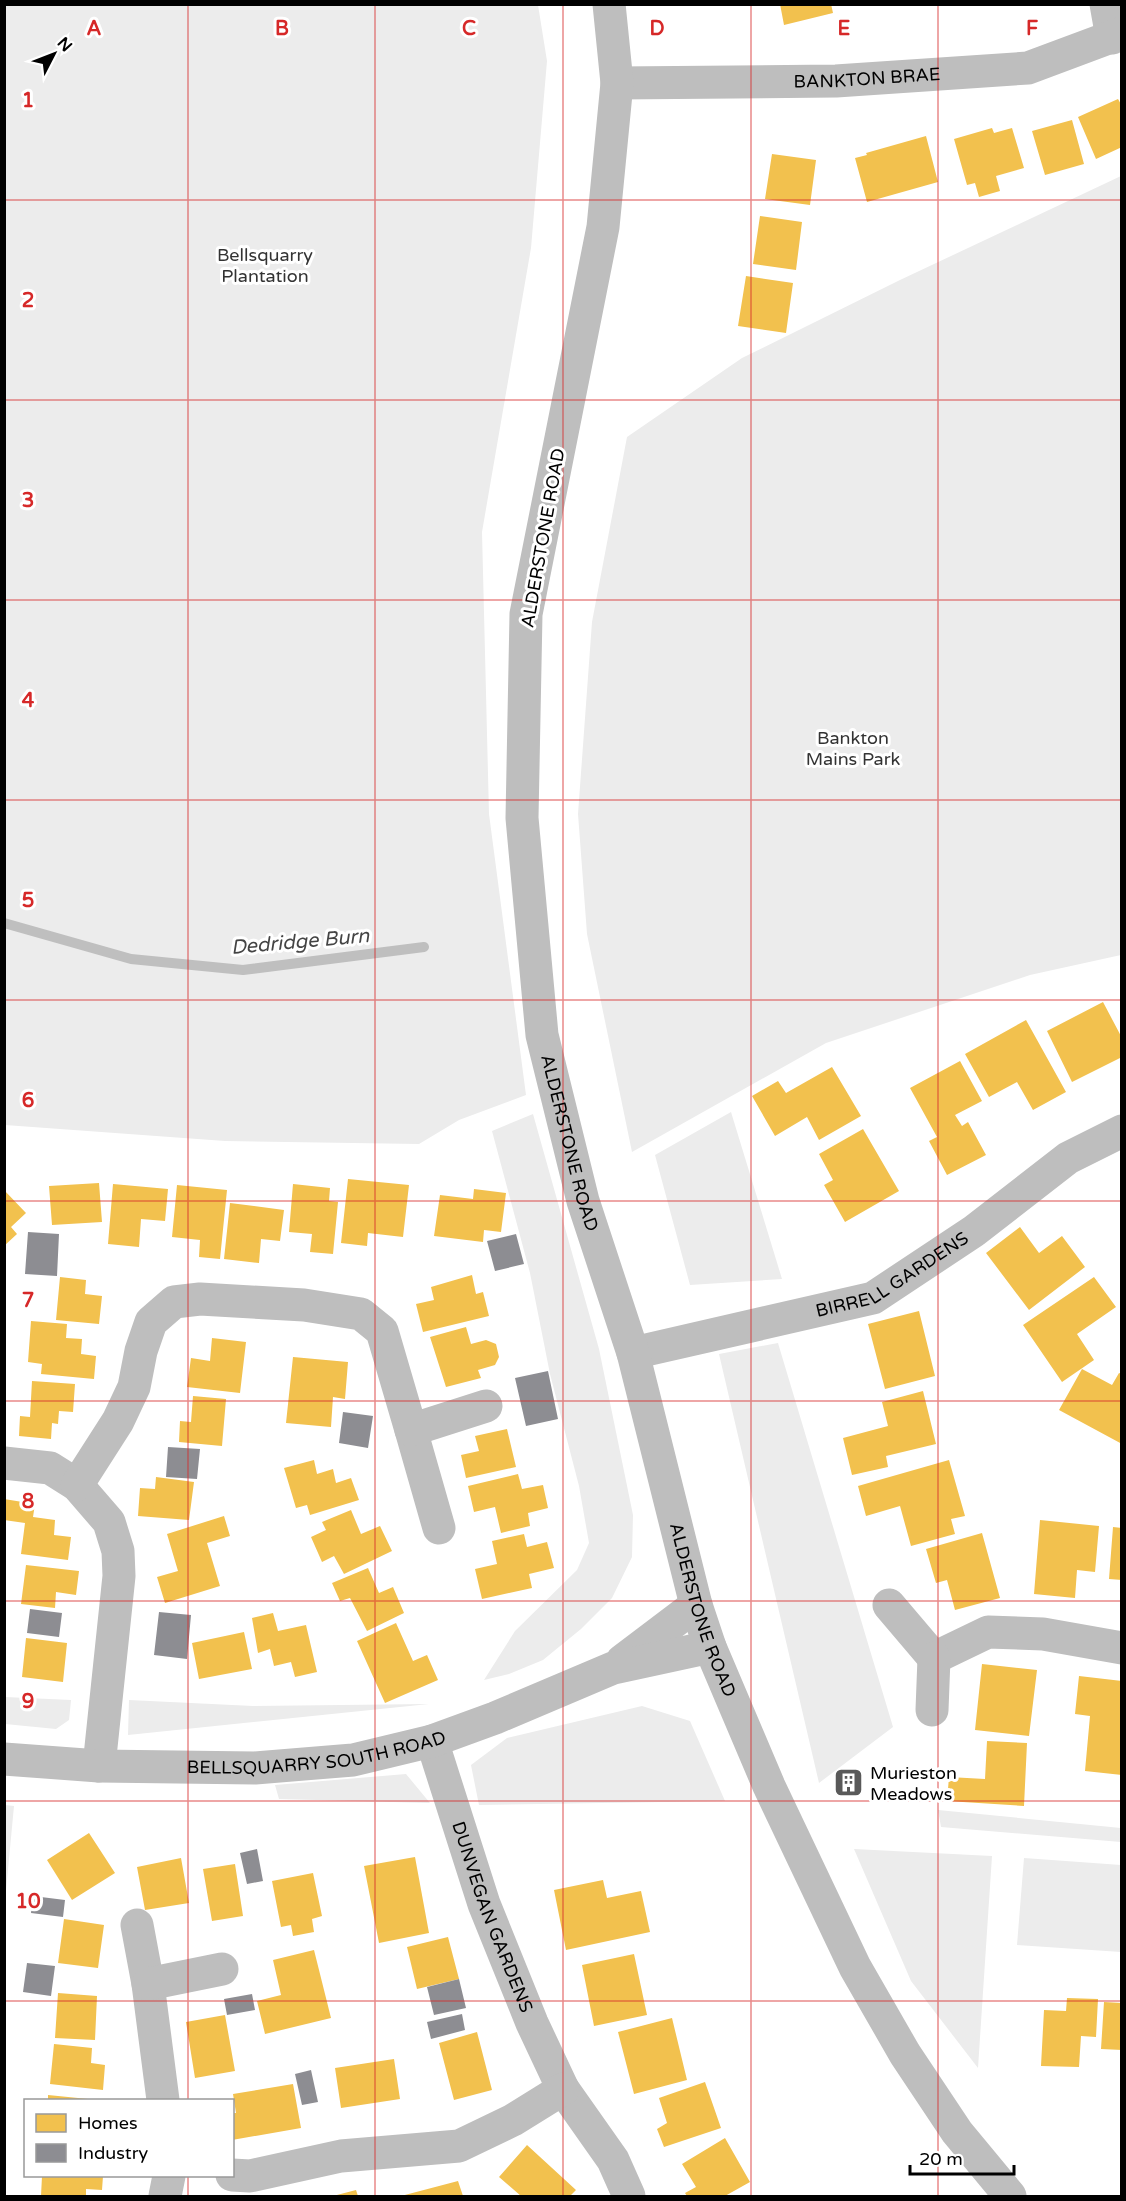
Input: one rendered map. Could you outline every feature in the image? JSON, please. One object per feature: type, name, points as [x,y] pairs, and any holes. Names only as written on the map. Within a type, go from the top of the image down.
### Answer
[{"type":"street","name":"ALDERSTONE ROAD","points":[[609,4],[617,82],[603,227],[526,614],[522,818],[542,1035],[583,1201],[633,1353],[696,1605],[710,1647],[769,1786],[855,1967],[905,2054],[957,2132],[1010,2196]]},
{"type":"street","name":"BANKTON BRAE","points":[[617,82],[836,81],[1028,68],[1117,35],[1106,4]]},
{"type":"street","name":"BIRRELL GARDENS","points":[[633,1353],[873,1298],[974,1230],[1068,1158],[1122,1131]]},
{"type":"street","points":[[77,1485],[118,1421],[134,1388],[141,1351],[151,1322],[174,1302],[200,1299],[281,1304],[361,1314],[381,1331],[439,1528]]},
{"type":"street","points":[[411,1430],[486,1406]]},
{"type":"street","points":[[4,1463],[50,1468],[77,1485],[109,1522],[118,1551],[119,1576],[99,1766]]},
{"type":"street","name":"BELLSQUARRY SOUTH ROAD","points":[[613,1668],[696,1605]]},
{"type":"street","points":[[889,1605],[934,1658],[932,1710]]},
{"type":"street","points":[[934,1658],[988,1632],[1043,1634],[1122,1648]]},
{"type":"street","name":"BELLSQUARRY SOUTH ROAD","points":[[4,1759],[99,1766],[255,1768],[353,1760],[432,1741],[495,1718],[613,1668],[710,1647]]},
{"type":"street","name":"DUNVEGAN GARDENS","points":[[432,1741],[484,1904],[532,2023],[563,2089],[613,2160],[629,2196]]},
{"type":"street","points":[[137,1924],[148,1984],[163,2099]]},
{"type":"street","points":[[148,1984],[222,1969]]},
{"type":"street","points":[[234,2175],[250,2176],[341,2156],[459,2146],[513,2120],[563,2089]]},
{"type":"street","points":[[165,2196],[169,2177]]},
{"type":"green space","name":"Bellsquarry Plantation","points":[[4,5],[538,5],[547,61],[531,248],[482,532],[489,814],[526,1095],[459,1120],[419,1144],[225,1141],[5,1125]]},
{"type":"green space","name":"Bankton Mains Park","points":[[1121,176],[1121,955],[1030,975],[826,1043],[632,1152],[587,934],[578,814],[592,622],[627,437],[742,358],[900,280]]},
{"type":"green space","points":[[731,1112],[782,1279],[690,1285],[655,1155]]},
{"type":"green space","points":[[533,1114],[599,1349],[633,1515],[632,1557],[612,1598],[581,1629],[543,1660],[509,1674],[484,1680],[515,1631],[577,1570],[589,1543],[579,1486],[550,1374],[530,1273],[492,1131]]},
{"type":"green space","points":[[778,1343],[893,1727],[819,1783],[719,1354]]},
{"type":"green space","points":[[5,1697],[71,1700],[69,1720],[56,1729],[5,1724]]},
{"type":"green space","points":[[129,1700],[253,1706],[429,1704],[128,1735]]},
{"type":"green space","points":[[642,1706],[690,1721],[725,1801],[479,1805],[471,1765],[507,1738]]},
{"type":"green space","points":[[406,1774],[430,1803],[279,1799],[275,1785]]},
{"type":"green space","points":[[4,1805],[14,1806],[5,1901]]},
{"type":"green space","points":[[938,1810],[1121,1828],[1121,1842],[941,1827]]},
{"type":"green space","points":[[854,1849],[992,1856],[978,2068],[911,1981]]},
{"type":"green space","points":[[1024,1858],[1121,1865],[1121,1952],[1017,1945]]},
{"type":"building: Homes","points":[[780,4],[831,4],[833,13],[784,25]]},
{"type":"building: Homes","points":[[1118,99],[1122,106],[1122,147],[1096,159],[1078,117]]},
{"type":"building: Homes","points":[[1072,120],[1084,164],[1045,175],[1032,131]]},
{"type":"building: Homes","points":[[992,128],[994,133],[1012,128],[1024,168],[996,176],[1000,191],[979,197],[975,183],[967,185],[954,139]]},
{"type":"building: Homes","points":[[926,136],[938,182],[867,202],[855,158]]},
{"type":"building: Homes","points":[[772,154],[816,160],[810,205],[765,199]]},
{"type":"building: Homes","points":[[760,216],[802,222],[796,270],[753,264]]},
{"type":"building: Homes","points":[[746,276],[793,283],[786,333],[738,326]]},
{"type":"building: Homes","points":[[1103,1002],[1122,1038],[1122,1057],[1072,1082],[1047,1031]]},
{"type":"building: Homes","points":[[1026,1020],[1066,1092],[1033,1110],[1017,1082],[989,1097],[965,1054]]},
{"type":"building: Homes","points":[[960,1061],[982,1101],[955,1115],[962,1126],[968,1122],[986,1155],[947,1175],[929,1141],[937,1137],[910,1088]]},
{"type":"building: Homes","points":[[832,1067],[861,1116],[819,1140],[807,1117],[775,1136],[752,1096],[778,1081],[786,1093]]},
{"type":"building: Homes","points":[[863,1129],[899,1191],[845,1222],[824,1185],[833,1180],[819,1154]]},
{"type":"building: Homes","points":[[348,1179],[409,1185],[403,1237],[368,1233],[367,1246],[341,1243]]},
{"type":"building: Homes","points":[[99,1183],[102,1222],[52,1225],[49,1186]]},
{"type":"building: Homes","points":[[113,1184],[168,1189],[165,1221],[141,1219],[139,1247],[108,1244]]},
{"type":"building: Homes","points":[[293,1184],[330,1188],[329,1201],[338,1202],[333,1254],[310,1252],[312,1234],[289,1232]]},
{"type":"building: Homes","points":[[177,1185],[227,1190],[220,1259],[199,1257],[200,1240],[172,1237]]},
{"type":"building: Homes","points":[[474,1189],[506,1193],[501,1232],[484,1230],[483,1242],[434,1236],[440,1195],[473,1199]]},
{"type":"building: Homes","points":[[4,1190],[26,1213],[11,1227],[17,1234],[4,1246]]},
{"type":"building: Homes","points":[[230,1203],[284,1210],[280,1241],[261,1239],[259,1263],[224,1259]]},
{"type":"building: Homes","points":[[1020,1227],[1039,1253],[1062,1236],[1085,1267],[1029,1310],[986,1253]]},
{"type":"building: Homes","points":[[472,1275],[476,1294],[483,1292],[489,1316],[423,1332],[416,1304],[434,1300],[431,1287]]},
{"type":"building: Homes","points":[[60,1277],[86,1280],[85,1294],[102,1296],[99,1324],[56,1320]]},
{"type":"building: Homes","points":[[1094,1277],[1116,1307],[1077,1334],[1094,1360],[1062,1382],[1023,1325]]},
{"type":"building: Homes","points":[[919,1311],[935,1376],[885,1389],[868,1324]]},
{"type":"building: Homes","points":[[31,1321],[67,1324],[66,1338],[82,1339],[81,1354],[96,1356],[94,1379],[41,1374],[42,1364],[28,1362]]},
{"type":"building: Homes","points":[[466,1327],[471,1344],[486,1340],[496,1344],[499,1357],[495,1365],[478,1370],[481,1378],[446,1387],[430,1337]]},
{"type":"building: Homes","points":[[212,1338],[246,1342],[240,1393],[187,1387],[191,1358],[210,1361]]},
{"type":"building: Homes","points":[[293,1357],[348,1362],[345,1399],[333,1397],[331,1427],[286,1423]]},
{"type":"building: Homes","points":[[1082,1369],[1112,1385],[1119,1373],[1122,1374],[1122,1444],[1059,1410]]},
{"type":"building: Homes","points":[[32,1381],[75,1384],[73,1412],[59,1411],[58,1424],[52,1423],[51,1439],[19,1436],[20,1416],[30,1417]]},
{"type":"building: Homes","points":[[923,1391],[936,1444],[886,1456],[888,1467],[852,1475],[843,1438],[888,1426],[882,1402]]},
{"type":"building: Homes","points":[[193,1396],[226,1399],[222,1446],[179,1442],[180,1421],[191,1422]]},
{"type":"building: Homes","points":[[507,1429],[516,1467],[466,1478],[461,1455],[479,1451],[475,1436]]},
{"type":"building: Homes","points":[[314,1460],[317,1474],[333,1469],[336,1483],[351,1478],[359,1500],[310,1515],[307,1505],[296,1508],[284,1468]]},
{"type":"building: Homes","points":[[949,1460],[965,1516],[951,1519],[955,1534],[911,1546],[900,1506],[866,1516],[858,1486]]},
{"type":"building: Homes","points":[[518,1474],[522,1489],[543,1485],[548,1508],[528,1513],[530,1526],[501,1533],[495,1507],[474,1512],[468,1486]]},
{"type":"building: Homes","points":[[156,1477],[194,1482],[189,1520],[138,1516],[140,1488],[155,1489]]},
{"type":"building: Homes","points":[[4,1499],[35,1504],[33,1517],[55,1520],[54,1535],[71,1537],[68,1560],[21,1554],[25,1523],[4,1520]]},
{"type":"building: Homes","points":[[351,1510],[361,1534],[380,1526],[392,1551],[344,1574],[334,1556],[322,1562],[311,1537],[326,1530],[322,1522]]},
{"type":"building: Homes","points":[[224,1516],[230,1536],[207,1543],[220,1586],[165,1603],[157,1577],[178,1571],[167,1534]]},
{"type":"building: Homes","points":[[1040,1520],[1099,1526],[1095,1572],[1077,1570],[1075,1598],[1034,1594]]},
{"type":"building: Homes","points":[[1113,1527],[1122,1528],[1122,1580],[1109,1579]]},
{"type":"building: Homes","points":[[982,1533],[1000,1598],[955,1610],[947,1580],[936,1583],[926,1549]]},
{"type":"building: Homes","points":[[524,1534],[527,1547],[547,1542],[554,1568],[529,1574],[532,1588],[482,1599],[475,1569],[497,1564],[492,1541]]},
{"type":"building: Homes","points":[[26,1565],[79,1571],[76,1595],[56,1592],[55,1608],[21,1604]]},
{"type":"building: Homes","points":[[368,1568],[379,1593],[393,1587],[404,1613],[367,1631],[350,1598],[340,1601],[332,1583]]},
{"type":"building: Homes","points":[[273,1613],[278,1631],[306,1625],[317,1672],[295,1677],[291,1662],[274,1666],[270,1649],[258,1653],[252,1618]]},
{"type":"building: Homes","points":[[396,1623],[413,1661],[427,1655],[438,1680],[385,1703],[357,1641]]},
{"type":"building: Homes","points":[[244,1632],[252,1669],[199,1679],[192,1643]]},
{"type":"building: Homes","points":[[26,1638],[67,1643],[63,1682],[22,1677]]},
{"type":"building: Homes","points":[[982,1664],[1037,1670],[1029,1736],[975,1730]]},
{"type":"building: Homes","points":[[1079,1676],[1122,1681],[1122,1775],[1085,1771],[1090,1716],[1075,1714]]},
{"type":"building: Homes","points":[[987,1741],[1027,1743],[1024,1806],[947,1801],[949,1777],[985,1779]]},
{"type":"building: Homes","name":"Murieston Meadows","points":[[853,1773],[858,1789],[844,1794],[839,1777]]},
{"type":"building: Homes","points":[[89,1833],[115,1873],[72,1900],[47,1860]]},
{"type":"building: Homes","points":[[415,1857],[429,1933],[379,1943],[364,1866]]},
{"type":"building: Homes","points":[[181,1858],[189,1903],[145,1910],[137,1867]]},
{"type":"building: Homes","points":[[235,1864],[243,1916],[212,1921],[203,1869]]},
{"type":"building: Homes","points":[[313,1873],[322,1916],[312,1919],[314,1932],[293,1936],[291,1925],[281,1927],[272,1881]]},
{"type":"building: Homes","points":[[603,1880],[607,1898],[641,1891],[650,1932],[566,1950],[554,1890]]},
{"type":"building: Homes","points":[[64,1919],[104,1925],[98,1968],[58,1963]]},
{"type":"building: Homes","points":[[448,1937],[459,1979],[417,1989],[407,1947]]},
{"type":"building: Homes","points":[[314,1950],[331,2018],[265,2034],[257,2001],[281,1995],[273,1960]]},
{"type":"building: Homes","points":[[634,1954],[647,2015],[594,2026],[582,1965]]},
{"type":"building: Homes","points":[[58,1993],[97,1996],[95,2040],[55,2038]]},
{"type":"building: Homes","points":[[1067,1998],[1098,1999],[1096,2037],[1081,2036],[1079,2067],[1041,2066],[1044,2010],[1066,2011]]},
{"type":"building: Homes","points":[[1104,2002],[1122,2003],[1122,2050],[1101,2049]]},
{"type":"building: Homes","points":[[225,2015],[235,2071],[195,2078],[186,2022]]},
{"type":"building: Homes","points":[[672,2018],[687,2080],[634,2094],[618,2032]]},
{"type":"building: Homes","points":[[477,2032],[492,2090],[454,2100],[439,2043]]},
{"type":"building: Homes","points":[[54,2044],[92,2048],[91,2063],[105,2065],[103,2090],[50,2084]]},
{"type":"building: Homes","points":[[394,2059],[400,2099],[341,2108],[335,2068]]},
{"type":"building: Homes","points":[[705,2082],[721,2128],[664,2147],[657,2129],[667,2123],[659,2098]]},
{"type":"building: Homes","points":[[293,2084],[301,2128],[234,2140],[234,2113],[236,2113],[233,2094]]},
{"type":"building: Homes","points":[[48,2095],[88,2099],[48,2099]]},
{"type":"building: Homes","points":[[725,2138],[750,2182],[725,2196],[687,2196],[685,2193],[696,2187],[682,2164]]},
{"type":"building: Homes","points":[[527,2145],[576,2190],[570,2196],[521,2196],[499,2177]]},
{"type":"building: Homes","points":[[42,2177],[103,2177],[102,2190],[86,2189],[86,2196],[41,2196]]},
{"type":"building: Homes","points":[[458,2181],[463,2196],[401,2196]]},
{"type":"building: Homes","points":[[356,2190],[358,2196],[333,2196]]},
{"type":"building: Industry","points":[[28,1232],[59,1234],[57,1276],[25,1274]]},
{"type":"building: Industry","points":[[516,1234],[524,1264],[495,1271],[487,1241]]},
{"type":"building: Industry","points":[[548,1371],[558,1419],[526,1426],[515,1378]]},
{"type":"building: Industry","points":[[343,1412],[373,1416],[368,1448],[339,1443]]},
{"type":"building: Industry","points":[[168,1447],[200,1449],[197,1479],[166,1477]]},
{"type":"building: Industry","points":[[30,1609],[62,1613],[59,1637],[27,1633]]},
{"type":"building: Industry","points":[[159,1612],[191,1615],[187,1659],[154,1655]]},
{"type":"building: Industry","points":[[257,1849],[263,1881],[247,1884],[240,1853]]},
{"type":"building: Industry","points":[[33,1896],[65,1900],[63,1917],[31,1913]]},
{"type":"building: Industry","points":[[27,1963],[55,1966],[51,1996],[23,1992]]},
{"type":"building: Industry","points":[[459,1979],[466,2008],[434,2015],[427,1987]]},
{"type":"building: Industry","points":[[252,1994],[255,2010],[227,2015],[224,1999]]},
{"type":"building: Industry","points":[[462,2014],[465,2030],[431,2039],[427,2022]]},
{"type":"building: Industry","points":[[311,2070],[318,2102],[302,2105],[295,2074]]},
{"type":"waterway","name":"Dedridge Burn","points":[[4,923],[131,959],[243,970],[424,947]]},
{"type":"place","name":"Murieston Meadows","points":[[849,1783]]}]
